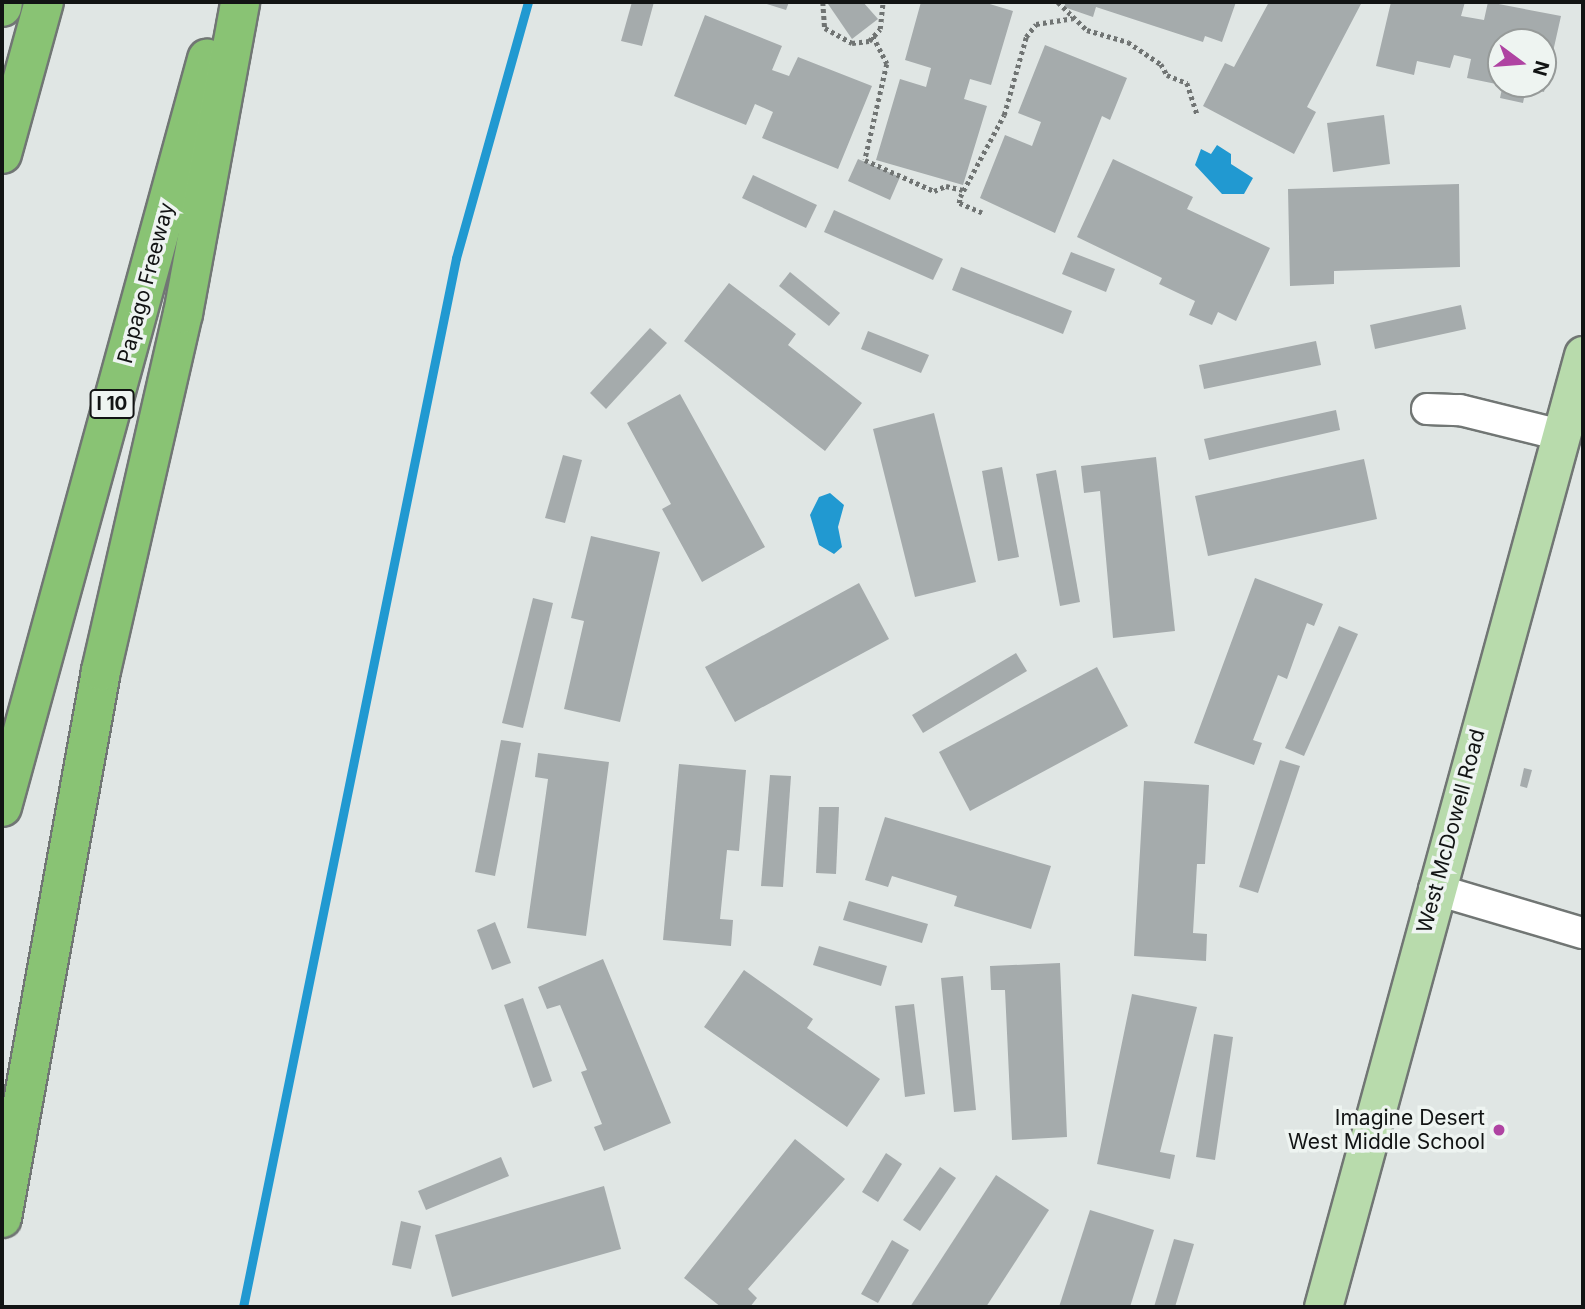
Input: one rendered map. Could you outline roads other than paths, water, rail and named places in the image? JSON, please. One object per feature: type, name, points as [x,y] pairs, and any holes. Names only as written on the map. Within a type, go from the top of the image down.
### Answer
[{"type":"highway","points":[[2,7],[3,2]]},
{"type":"highway","points":[[2,154],[44,2]]},
{"type":"highway","name":"Papago Freeway","points":[[2,807],[223,2]]},
{"type":"highway","points":[[2,1218],[101,671],[183,314],[240,2]]},
{"type":"main road","name":"West McDowell Road","points":[[1323,1307],[1434,890],[1583,355]]},
{"type":"street","points":[[1427,409],[1460,410],[1561,435]]},
{"type":"street","points":[[1434,890],[1583,933]]},
{"type":"water","points":[[1217,145],[1231,154],[1231,164],[1253,178],[1244,194],[1222,194],[1195,165],[1201,149],[1211,154]]},
{"type":"water","points":[[830,493],[844,505],[838,527],[842,547],[834,554],[819,545],[810,515],[819,497]]},
{"type":"waterway","points":[[243,1307],[456,258],[528,2]]},
{"type":"place","name":"Imagine Desert West Middle School","points":[[1499,1130]]}]
